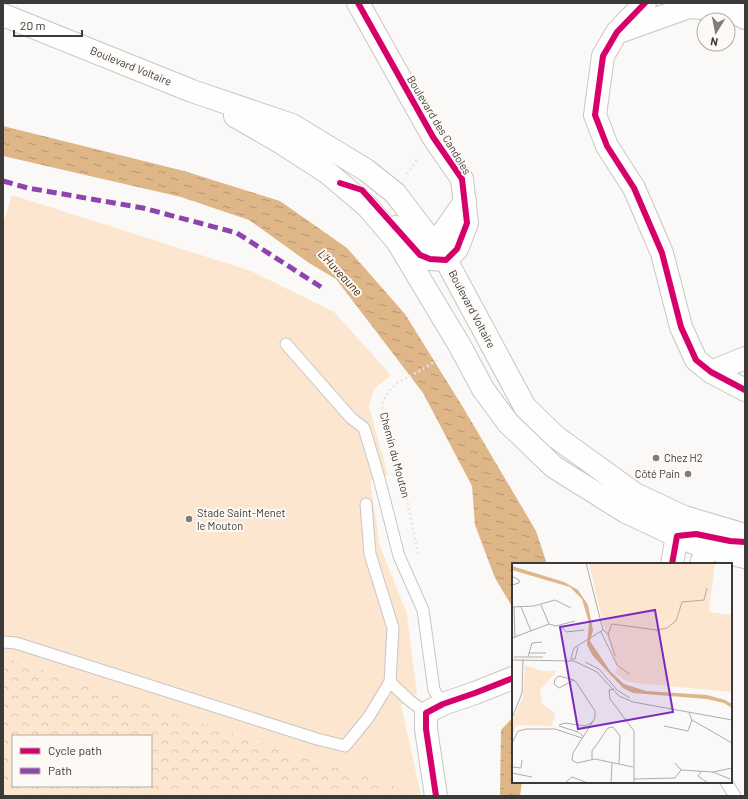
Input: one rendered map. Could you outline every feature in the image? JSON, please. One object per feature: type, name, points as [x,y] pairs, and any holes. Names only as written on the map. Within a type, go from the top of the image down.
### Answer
[{"type":"main road","name":"Boulevard des Candoles","points":[[358,3],[433,137],[462,179],[465,201],[445,230],[436,254]]},
{"type":"main road","points":[[645,3],[617,32],[603,56],[595,116],[607,146],[634,188],[662,253],[681,327],[696,360],[711,372],[745,390]]},
{"type":"main road","points":[[617,32],[689,7],[731,10],[745,18]]},
{"type":"main road","name":"Boulevard Voltaire","points":[[3,15],[192,91],[292,125],[359,166],[395,193],[436,254],[525,407],[556,437],[635,494],[693,540]]},
{"type":"main road","name":"Boulevard Voltaire","points":[[192,91],[280,142],[328,173],[367,206],[397,241],[460,346],[482,390],[508,423],[554,467],[626,512],[693,540],[745,535]]},
{"type":"main road","points":[[340,183],[362,190],[420,255],[436,254],[424,287]]},
{"type":"main road","points":[[711,372],[745,358]]},
{"type":"main road","points":[[693,540],[745,542]]},
{"type":"main road","points":[[693,540],[745,557]]},
{"type":"main road","points":[[673,563],[693,540]]},
{"type":"main road","points":[[436,796],[426,729],[435,708],[512,678]]},
{"type":"lane","points":[[286,344],[350,418],[364,428],[379,478],[399,556],[423,610],[435,708],[408,700],[390,682]]},
{"type":"lane","points":[[3,642],[16,643],[317,739],[345,746],[368,718],[390,682],[393,628],[370,554],[366,504]]},
{"type":"lane","points":[[727,783],[735,796]]},
{"type":"path","points":[[404,178],[420,156]]},
{"type":"green space","name":"Stade Saint-Menet le Mouton","points":[[12,195],[251,271],[334,312],[391,375],[374,389],[369,407],[388,475],[370,481],[380,546],[407,614],[417,694],[401,705],[421,795],[10,659],[3,660],[3,218],[5,218]]},
{"type":"green space","points":[[10,659],[421,795],[421,796],[3,796],[3,660]]},
{"type":"water","name":"L'Huveaune","points":[[3,126],[184,171],[280,201],[347,248],[405,314],[464,409],[536,531],[547,563],[512,563],[512,606],[495,578],[475,525],[472,486],[423,393],[336,279],[309,263],[249,220],[181,197],[3,156]]},
{"type":"water","points":[[512,718],[512,783],[522,783],[520,796],[500,796],[501,730]]},
{"type":"marked path","points":[[3,181],[28,188],[143,208],[237,233],[321,287]]},
{"type":"cycle path","points":[[340,183],[362,190],[420,255],[430,259],[446,260],[457,249],[467,223],[462,179],[433,137],[358,3]]},
{"type":"cycle path","points":[[645,3],[617,32],[603,56],[595,115],[607,146],[634,188],[662,253],[681,327],[696,360],[711,372],[745,390]]},
{"type":"cycle path","points":[[672,563],[677,536],[696,534],[730,541],[745,542]]},
{"type":"cycle path","points":[[436,796],[426,729],[426,713],[443,704],[512,678]]},
{"type":"place","name":"Chez H2","points":[[656,458]]},
{"type":"place","name":"Côté Pain","points":[[688,474]]},
{"type":"place","name":"Stade Saint-Menet le Mouton","points":[[189,519]]}]
